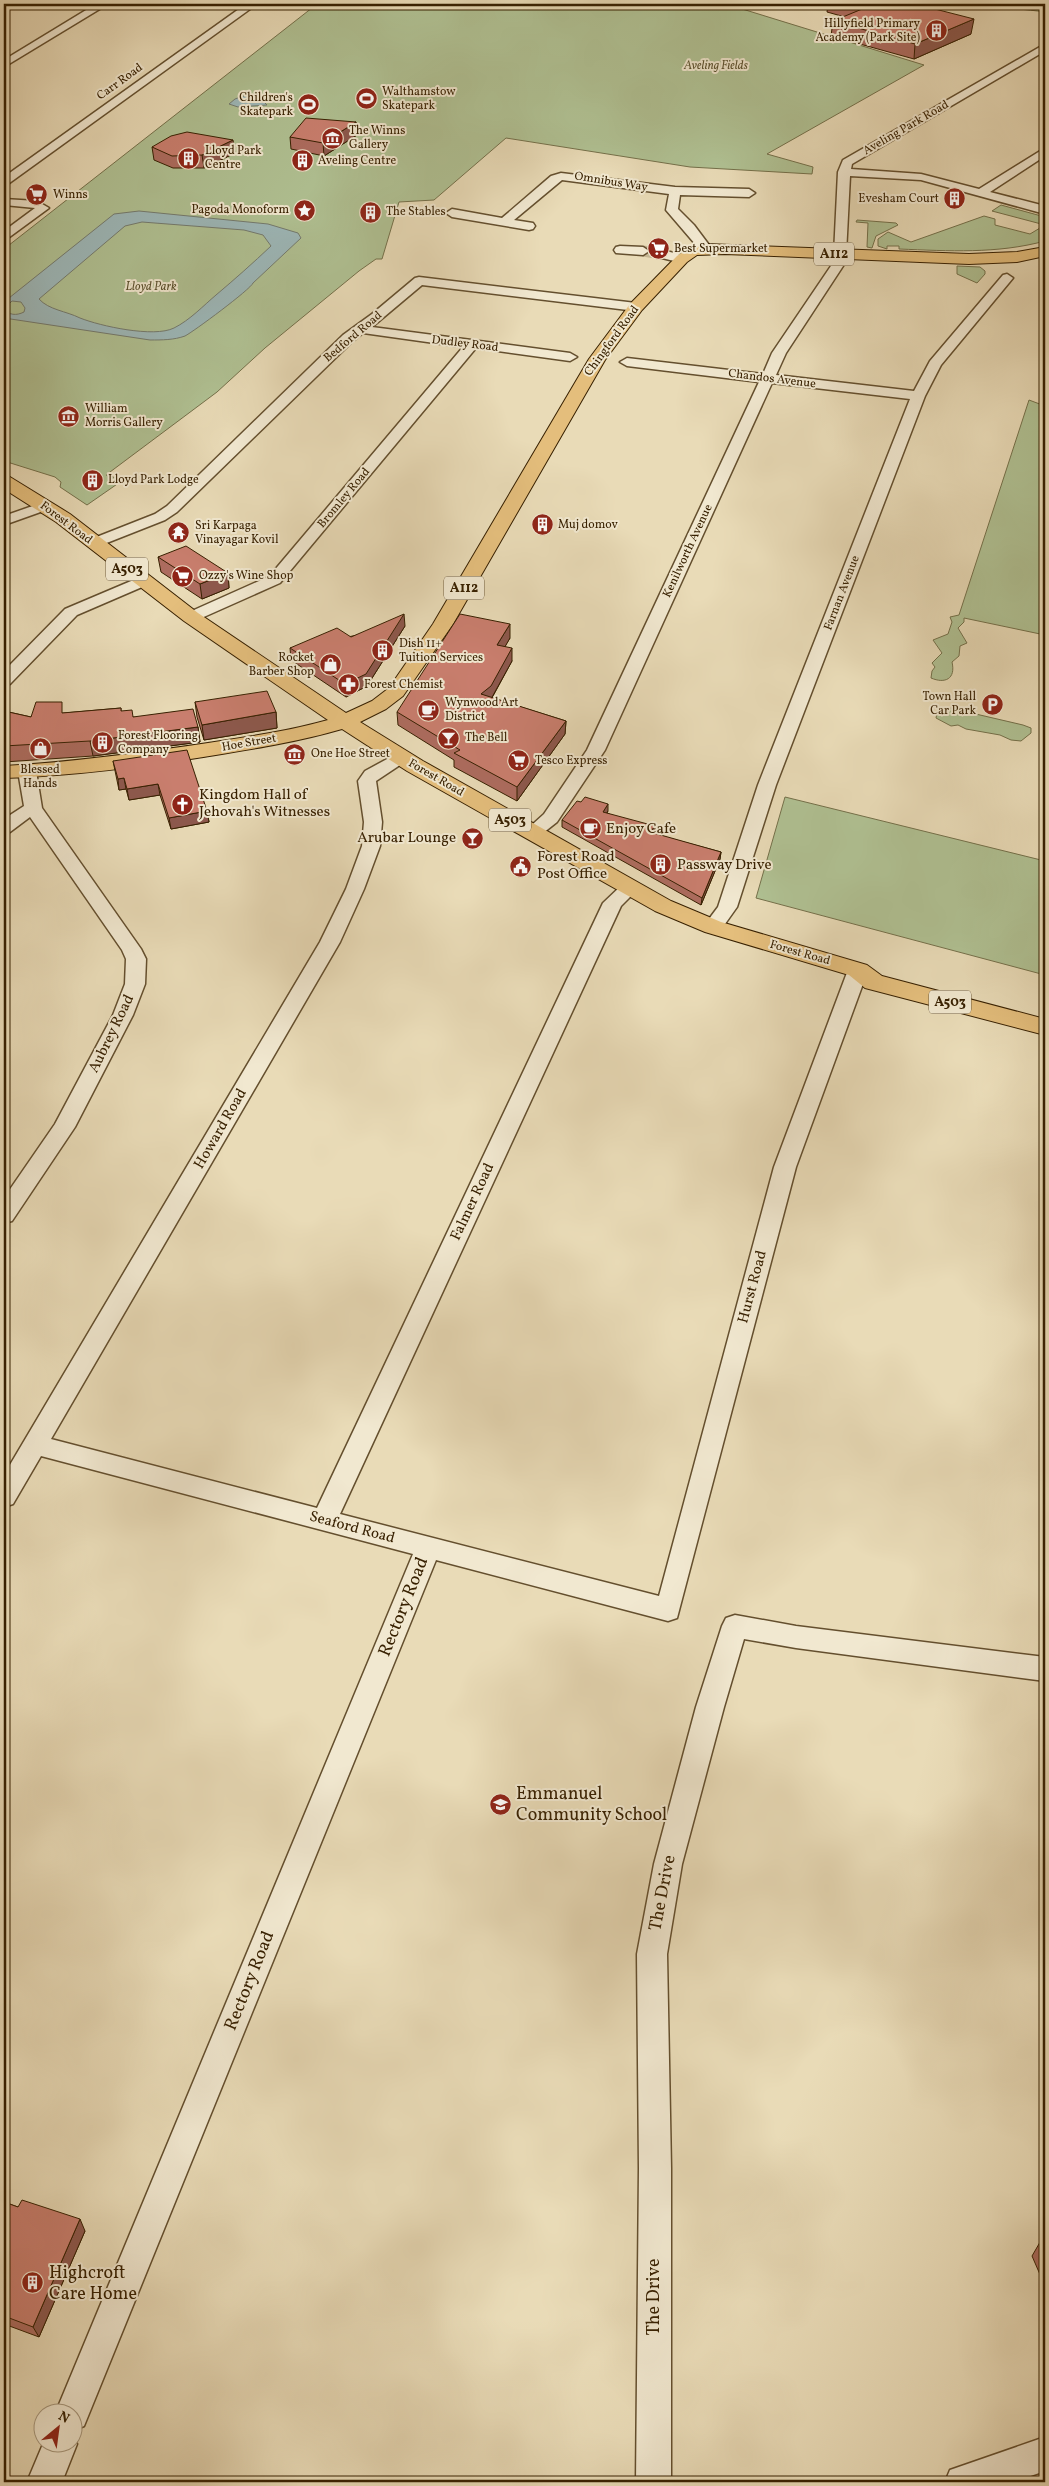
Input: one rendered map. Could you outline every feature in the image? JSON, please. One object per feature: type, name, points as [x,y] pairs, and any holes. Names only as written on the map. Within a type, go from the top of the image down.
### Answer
[{"type":"main road","name":"Chingford Road","points":[[343,721],[366,713],[387,701],[410,674],[444,621],[590,369],[636,307],[682,259],[692,252],[706,249],[839,259],[969,259],[1017,258],[1045,252]]},
{"type":"main road","name":"Forest Road","points":[[4,481],[44,506],[143,581],[198,614],[343,721],[392,762],[532,833],[662,906],[713,927],[858,970],[874,982],[1045,1027]]},
{"type":"main road","name":"Hoe Street","points":[[4,772],[109,764],[174,756],[277,738],[343,721]]},
{"type":"main road","name":"Forest Road","points":[[858,970],[882,965],[1045,1008]]},
{"type":"street","points":[[4,64],[102,4]]},
{"type":"street","name":"Carr Road","points":[[4,182],[252,4]]},
{"type":"street","name":"Aveling Park Road","points":[[844,172],[846,164],[852,159],[1045,48]]},
{"type":"street","points":[[980,193],[1045,151]]},
{"type":"street","points":[[839,259],[844,172],[915,176],[1045,210]]},
{"type":"street","name":"Omnibus Way","points":[[505,222],[555,178],[561,176],[573,176],[675,191],[749,193]]},
{"type":"street","points":[[675,191],[672,210],[690,228],[706,249]]},
{"type":"street","points":[[4,202],[42,206],[42,209],[4,237]]},
{"type":"street","points":[[452,213],[529,226]]},
{"type":"street","points":[[620,250],[642,251]]},
{"type":"street","points":[[662,254],[682,259]]},
{"type":"street","name":"Kenilworth Avenue","points":[[532,833],[552,818],[601,741],[779,352],[839,259]]},
{"type":"street","name":"Farnan Avenue","points":[[713,927],[729,900],[763,794],[918,396],[935,364],[1007,278]]},
{"type":"street","name":"Bedford Road","points":[[94,543],[160,517],[172,509],[348,338],[378,317],[414,283],[424,281],[636,307]]},
{"type":"street","name":"Dudley Road","points":[[360,330],[570,356]]},
{"type":"street","name":"Bromley Road","points":[[198,614],[274,580],[280,575],[472,345]]},
{"type":"street","name":"Chandos Avenue","points":[[627,362],[918,396]]},
{"type":"street","points":[[4,521],[44,506]]},
{"type":"street","points":[[4,680],[71,612],[143,581]]},
{"type":"street","name":"Howard Road","points":[[4,1497],[343,915],[371,846],[373,822],[367,780],[392,762]]},
{"type":"street","name":"Aubrey Road","points":[[4,1215],[64,1127],[123,1015],[135,984],[136,959],[33,808],[27,771]]},
{"type":"street","points":[[4,828],[18,816],[33,808]]},
{"type":"street","name":"Falmer Road","points":[[324,1521],[613,903],[630,888]]},
{"type":"street","name":"Hurst Road","points":[[668,1610],[785,1167],[858,970]]},
{"type":"street","name":"Seaford Road","points":[[36,1445],[428,1549],[668,1610]]},
{"type":"street","name":"Rectory Road","points":[[76,2404],[428,1549]]},
{"type":"street","name":"The Drive","points":[[653,2482],[655,2168],[652,1954],[668,1864],[710,1707],[735,1626],[796,1637],[1045,1669]]},
{"type":"street","points":[[44,2482],[56,2454]]},
{"type":"street","points":[[962,2482],[1045,2454]]},
{"type":"green space","name":"Lloyd Park","points":[[317,4],[726,4],[924,65],[767,154],[813,167],[812,174],[690,167],[506,138],[434,200],[399,202],[382,259],[376,259],[359,271],[265,348],[217,392],[106,475],[123,480],[87,505],[60,487],[61,482],[55,477],[4,461],[4,249]]},
{"type":"green space","points":[[989,4],[1045,4],[1045,12],[1010,8]]},
{"type":"green space","points":[[1001,205],[1045,217],[1045,225],[992,211]]},
{"type":"green space","points":[[984,216],[995,219],[995,225],[1030,234],[1045,225],[1045,241],[1009,248],[955,251],[899,249],[899,246],[887,246],[887,249],[878,246],[878,239],[888,232],[911,242]]},
{"type":"green space","points":[[857,220],[896,223],[898,225],[876,236],[872,248],[867,247],[868,223],[856,222]]},
{"type":"green space","points":[[957,266],[980,267],[985,271],[985,274],[977,283],[957,274]]},
{"type":"green space","points":[[1029,400],[1045,406],[1045,635],[964,618],[964,622],[958,628],[967,643],[960,646],[959,656],[952,662],[951,676],[945,680],[936,680],[931,678],[935,667],[932,663],[942,653],[933,640],[948,634],[952,622],[950,617],[959,615]]},
{"type":"green space","points":[[950,708],[1023,725],[1031,728],[1031,733],[1021,741],[1011,740],[1000,735],[966,729],[958,725],[951,726],[936,718],[937,713]]},
{"type":"green space","points":[[785,797],[1045,861],[1045,975],[756,898]]},
{"type":"water","points":[[243,96],[260,98],[267,105],[238,107],[229,104]]},
{"type":"water","points":[[139,211],[268,224],[298,233],[301,238],[243,293],[185,336],[168,340],[150,340],[4,318],[4,309],[4,302],[114,214]],"holes":[[[142,222],[244,230],[263,235],[271,246],[196,313],[174,328],[154,332],[113,327],[89,321],[53,308],[39,299],[125,226]],[[12,301],[21,302],[25,308],[24,312],[18,314],[8,313],[4,309]]]},
{"type":"building","points":[[854,4],[939,4],[931,8],[974,19],[915,44],[833,21],[867,7]]},
{"type":"building","points":[[306,118],[356,122],[323,143],[290,137]]},
{"type":"building","points":[[187,132],[233,140],[202,155],[172,156],[152,147],[171,136]]},
{"type":"building","points":[[186,546],[228,573],[200,584],[158,557]]},
{"type":"building","points":[[404,614],[366,674],[345,684],[290,648],[337,628],[351,637]]},
{"type":"building","points":[[460,614],[510,624],[497,645],[512,648],[491,686],[481,694],[566,721],[517,787],[454,753],[460,750],[397,712]]},
{"type":"building","points":[[267,691],[276,712],[202,725],[195,702]]},
{"type":"building","points":[[36,702],[62,702],[62,713],[121,708],[121,711],[132,710],[133,717],[193,709],[198,727],[90,741],[4,746],[4,711],[31,717]]},
{"type":"building","points":[[187,750],[207,811],[169,818],[158,784],[127,789],[124,778],[118,779],[113,761]]},
{"type":"building","points":[[585,797],[608,804],[603,812],[655,826],[650,832],[721,852],[702,898],[562,820],[577,801],[581,802]]},
{"type":"building","name":"Highcroft Care Home","points":[[22,2200],[80,2219],[33,2327],[4,2316],[4,2202],[18,2207]]},
{"type":"tunnel","points":[[643,251],[662,254]]},
{"type":"place","name":"Hillyfield Primary Academy (Park Site)","points":[[936,31]]},
{"type":"place","name":"Walthamstow Skatepark","points":[[366,99]]},
{"type":"place","name":"Children's Skatepark","points":[[309,105]]},
{"type":"place","name":"The Winns Gallery","points":[[333,138]]},
{"type":"place","name":"Lloyd Park Centre","points":[[189,158]]},
{"type":"place","name":"Aveling Centre","points":[[302,161]]},
{"type":"place","name":"Winns","points":[[37,195]]},
{"type":"place","name":"Evesham Court","points":[[955,199]]},
{"type":"place","name":"Pagoda Monoform","points":[[305,210]]},
{"type":"place","name":"The Stables","points":[[370,212]]},
{"type":"place","name":"Best Supermarket","points":[[658,249]]},
{"type":"place","name":"William Morris Gallery","points":[[69,416]]},
{"type":"place","name":"Lloyd Park Lodge","points":[[92,480]]},
{"type":"place","name":"Muj domov","points":[[542,525]]},
{"type":"place","name":"Sri Karpaga Vinayagar Kovil","points":[[179,533]]},
{"type":"place","name":"Ozzy's Wine Shop","points":[[183,576]]},
{"type":"place","name":"Dish 11+ Tuition Services","points":[[383,651]]},
{"type":"place","name":"Rocket Barber Shop","points":[[330,665]]},
{"type":"place","name":"Forest Chemist","points":[[348,685]]},
{"type":"place","name":"Town Hall Car Park","points":[[992,704]]},
{"type":"place","name":"Wynwood Art District","points":[[429,710]]},
{"type":"place","name":"The Bell","points":[[449,738]]},
{"type":"place","name":"Forest Flooring Company","points":[[102,743]]},
{"type":"place","name":"Blessed Hands","points":[[40,749]]},
{"type":"place","name":"One Hoe Street","points":[[295,754]]},
{"type":"place","name":"Tesco Express","points":[[519,761]]},
{"type":"place","name":"Kingdom Hall of Jehovah's Witnesses","points":[[183,804]]},
{"type":"place","name":"Enjoy Cafe","points":[[590,829]]},
{"type":"place","name":"Arubar Lounge","points":[[472,838]]},
{"type":"place","name":"Passway Drive","points":[[661,865]]},
{"type":"place","name":"Forest Road Post Office","points":[[521,866]]},
{"type":"place","name":"Emmanuel Community School","points":[[500,1804]]},
{"type":"place","name":"Highcroft Care Home","points":[[33,2283]]},
{"type":"park label","name":"Aveling Fields","points":[[716,66]]}]
